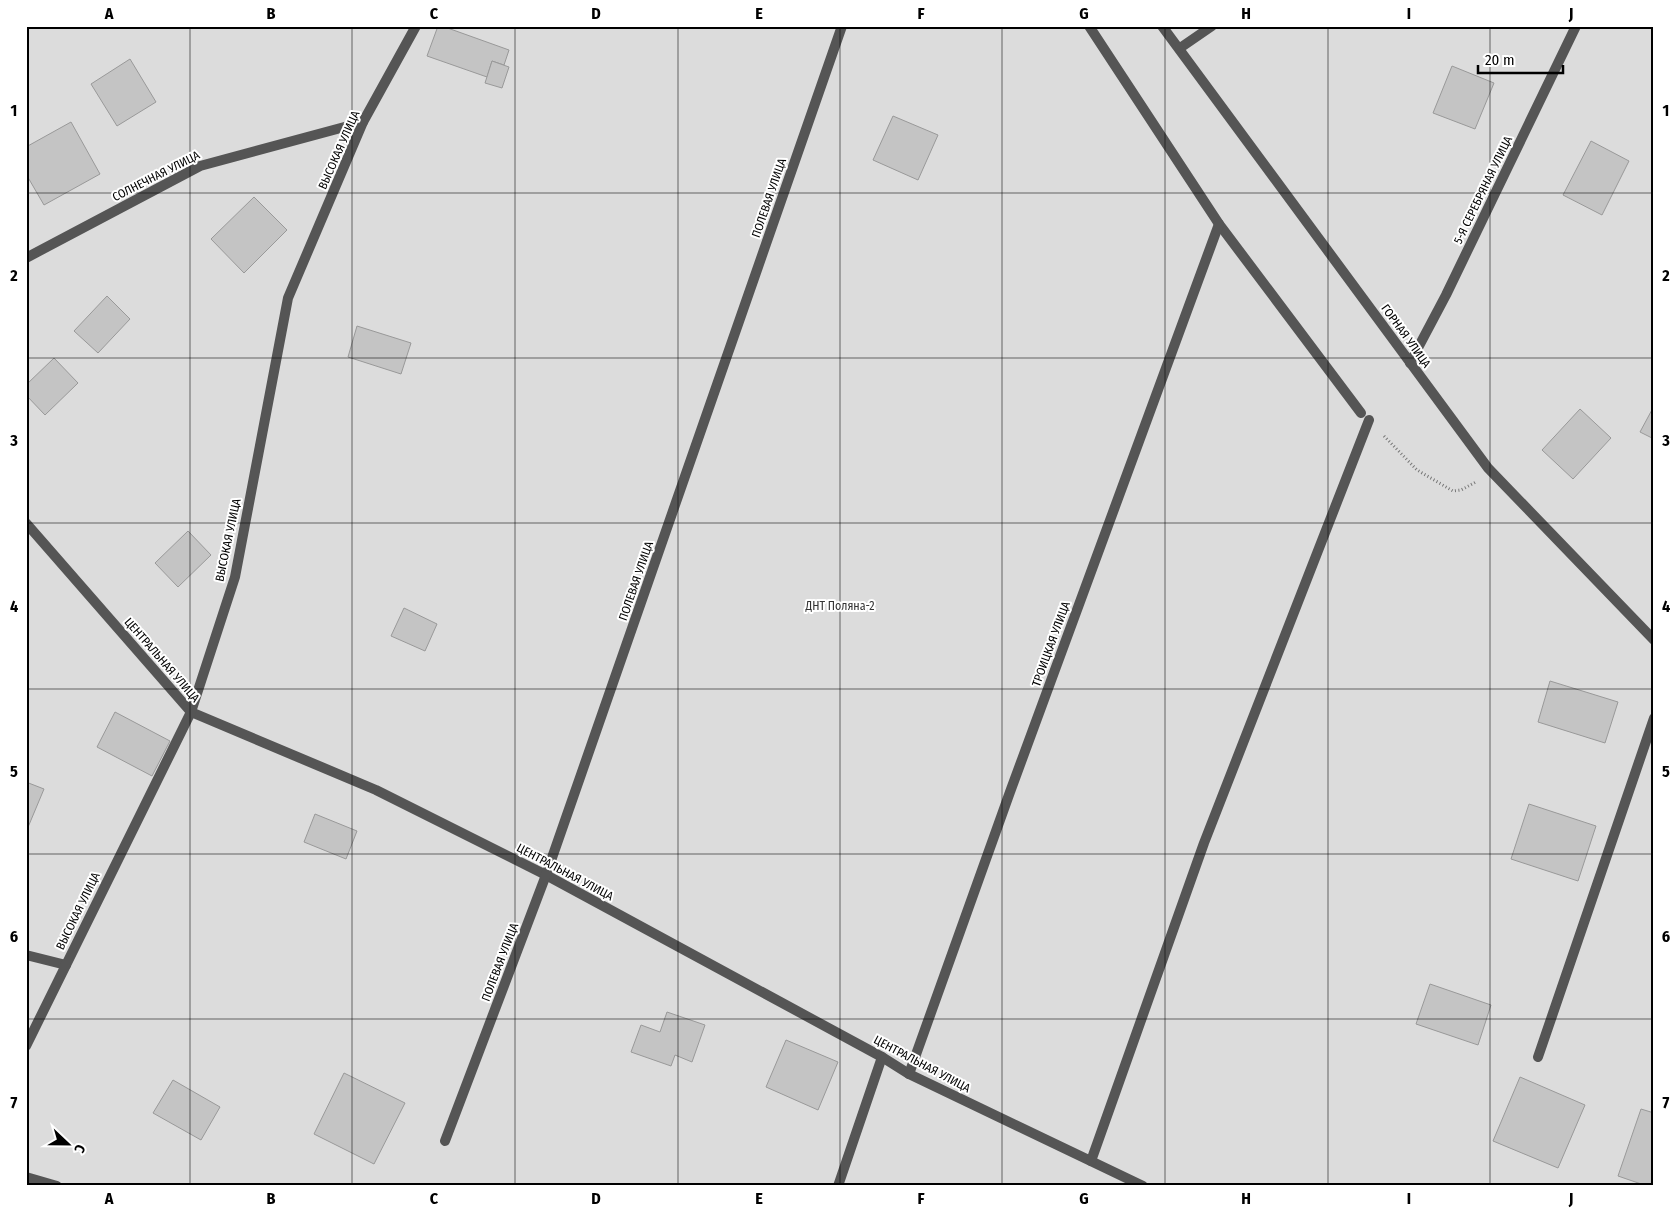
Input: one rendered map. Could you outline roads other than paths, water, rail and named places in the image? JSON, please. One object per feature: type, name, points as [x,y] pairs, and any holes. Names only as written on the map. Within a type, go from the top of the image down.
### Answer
[{"type":"street","name":"ВЫСОКАЯ УЛИЦА","points":[[26,1046],[191,712],[235,577],[288,298],[363,122],[416,26]]},
{"type":"street","name":"ПОЛЕВАЯ УЛИЦА","points":[[446,1141],[546,876],[842,26]]},
{"type":"street","points":[[1089,26],[1219,224],[1361,413]]},
{"type":"street","name":"ГОРНАЯ УЛИЦА","points":[[1162,26],[1490,470],[1652,634]]},
{"type":"street","points":[[1180,48],[1212,26]]},
{"type":"street","name":"5-Я СЕРЕБРЯНАЯ УЛИЦА","points":[[1410,363],[1446,295],[1576,26]]},
{"type":"street","name":"СОЛНЕЧНАЯ УЛИЦА","points":[[26,258],[200,166],[363,122]]},
{"type":"street","name":"ТРОИЦКАЯ УЛИЦА","points":[[909,1074],[1010,792],[1219,224]]},
{"type":"street","points":[[1091,1161],[1204,843],[1369,420]]},
{"type":"street","name":"ЦЕНТРАЛЬНАЯ УЛИЦА","points":[[26,523],[191,712],[376,790],[546,876],[882,1057],[909,1074],[1143,1186]]},
{"type":"street","points":[[1538,1057],[1654,718]]},
{"type":"street","points":[[26,955],[66,965]]},
{"type":"street","points":[[838,1186],[882,1057]]},
{"type":"street","points":[[26,1177],[57,1186]]},
{"type":"park label","name":"ДНТ Поляна-2","points":[[840,606]]}]
